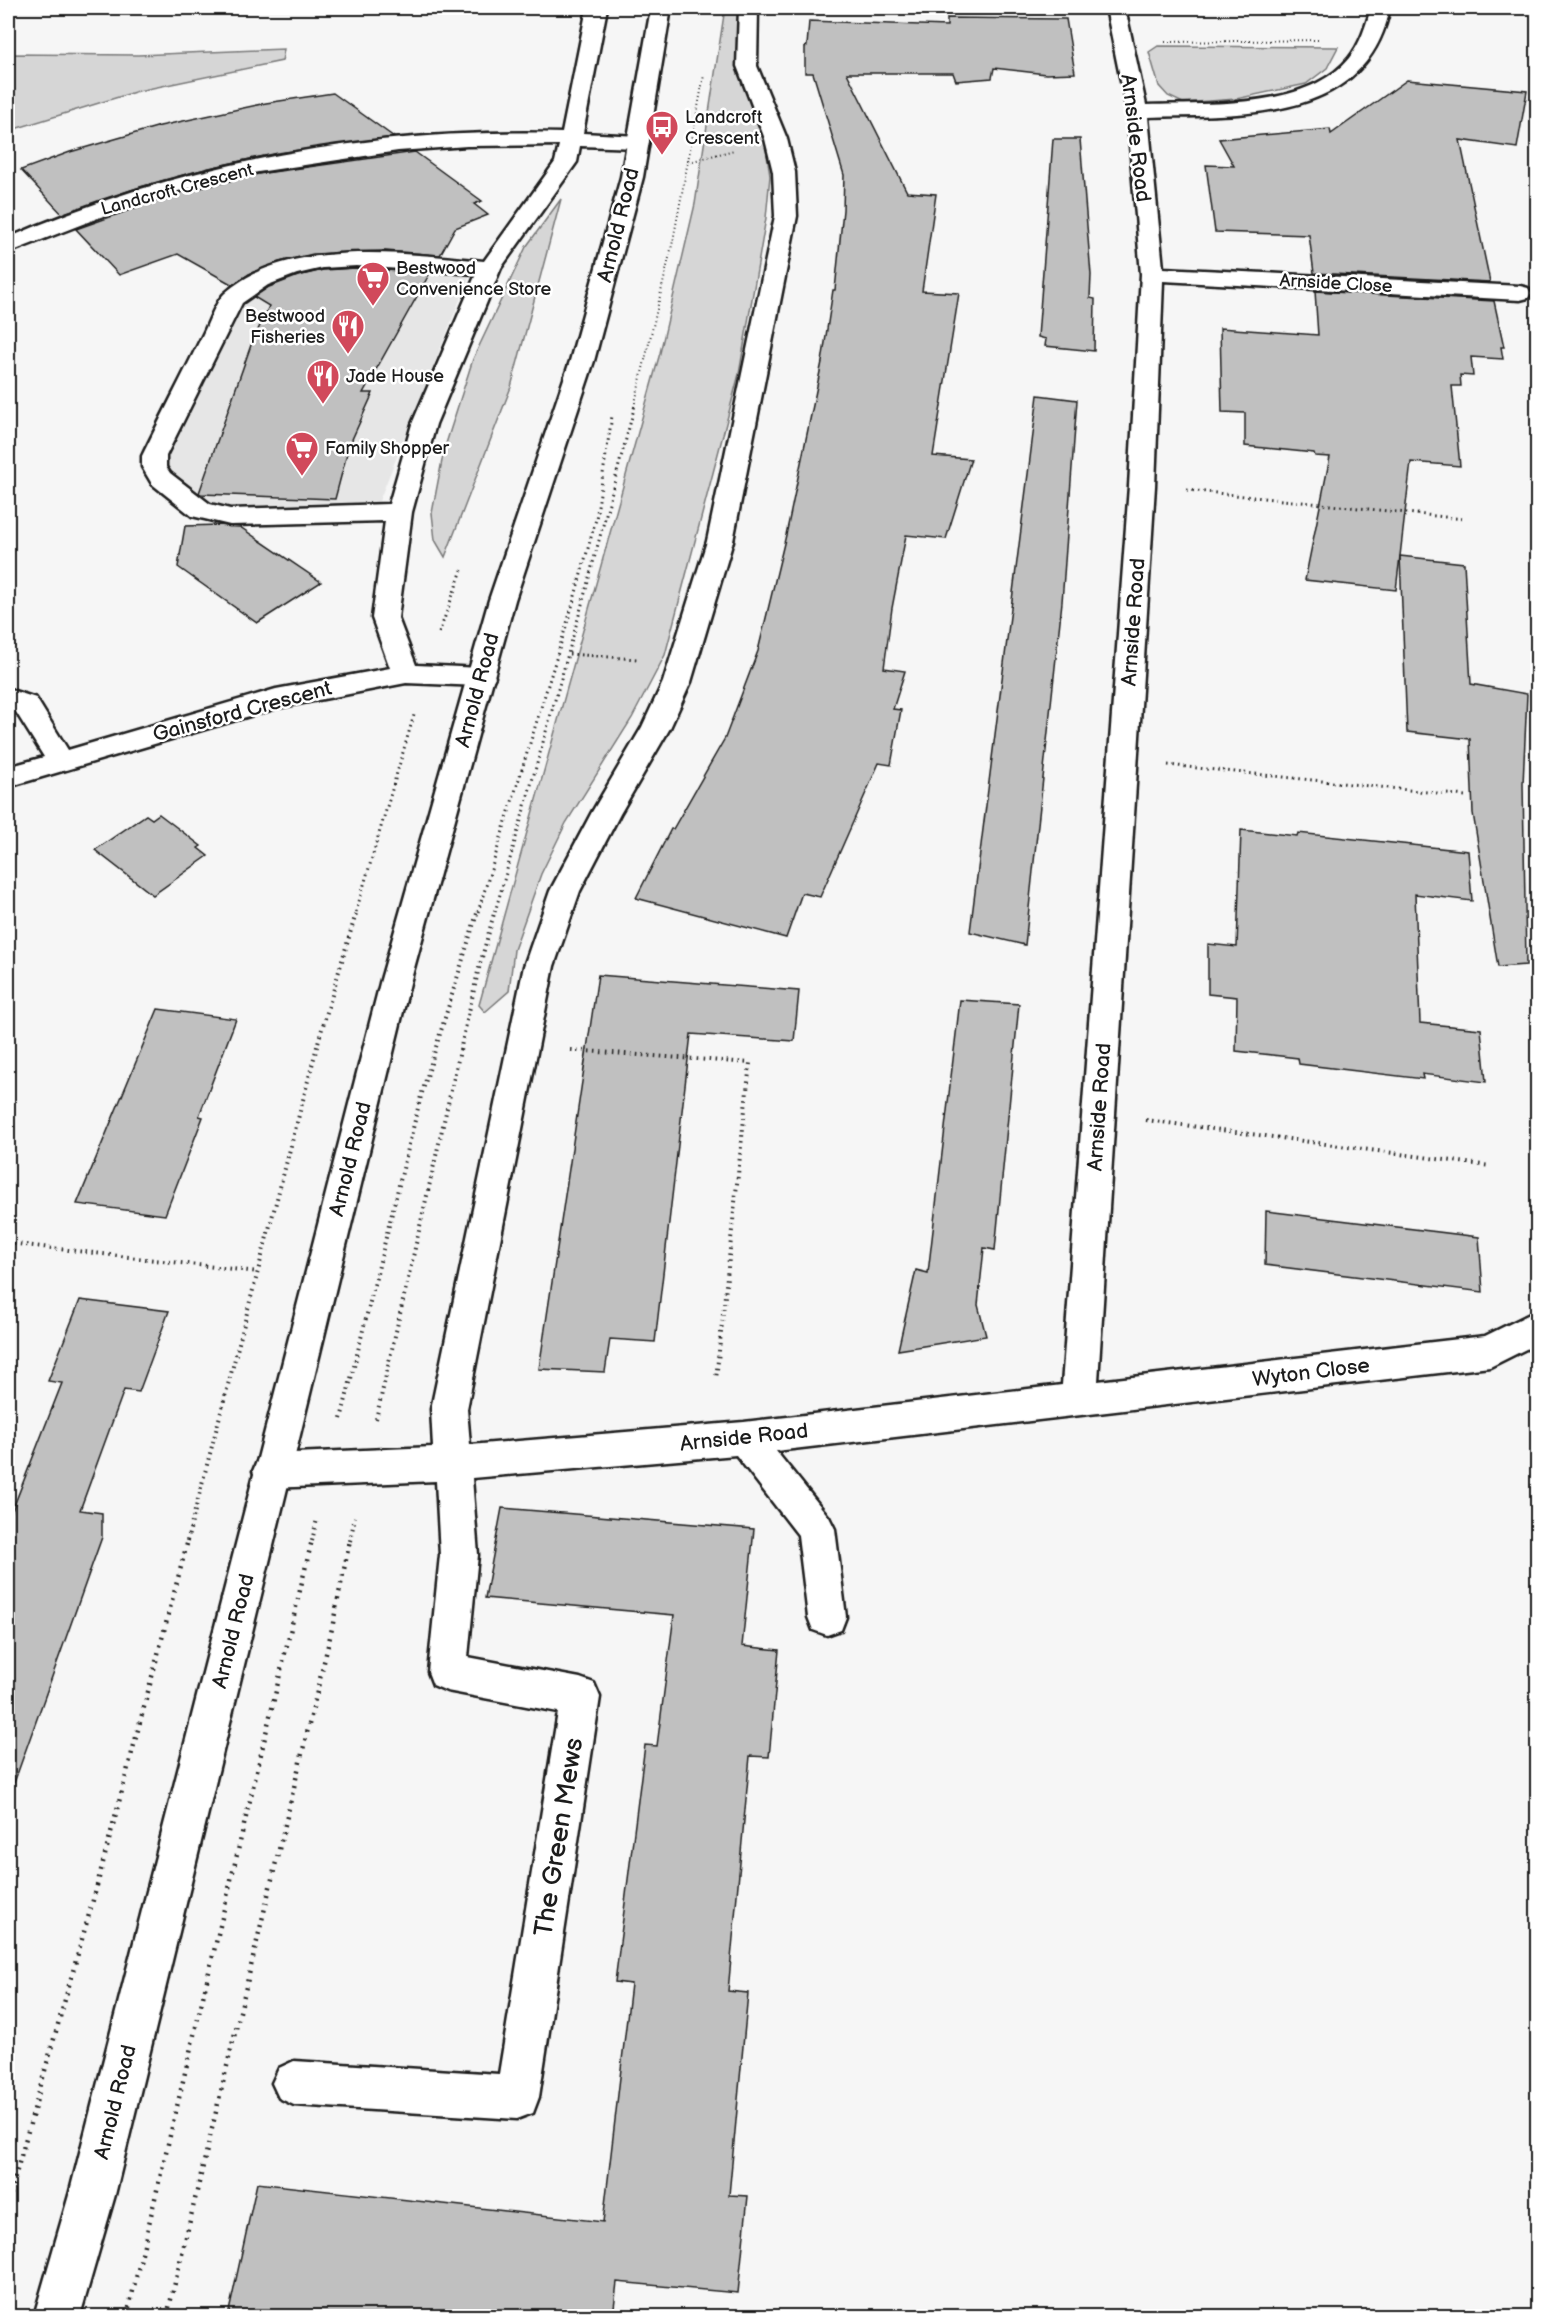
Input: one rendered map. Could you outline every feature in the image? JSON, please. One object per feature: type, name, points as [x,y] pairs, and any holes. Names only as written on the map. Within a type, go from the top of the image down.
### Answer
[{"type":"street","points":[[416,674],[385,618],[399,512],[424,424],[490,268],[566,162],[592,42],[597,8]]},
{"type":"street","name":"Arnold Road","points":[[57,2316],[92,2195],[229,1652],[271,1471],[395,983],[502,600],[582,361],[632,177],[660,8]]},
{"type":"street","points":[[453,1463],[449,1409],[539,966],[565,891],[606,812],[656,728],[677,682],[720,541],[786,216],[784,172],[776,140],[747,66],[748,8]]},
{"type":"street","name":"Arnside Road","points":[[271,1471],[453,1463],[744,1438],[1079,1399],[1142,486],[1152,274],[1137,111],[1115,8]]},
{"type":"street","points":[[1137,111],[1220,108],[1288,99],[1328,86],[1354,66],[1372,39],[1380,8]]},
{"type":"street","name":"Landcroft Crescent","points":[[8,246],[81,216],[243,169],[365,149],[442,141],[510,138],[638,142]]},
{"type":"street","points":[[399,512],[230,518],[201,510],[161,478],[154,467],[154,456],[232,299],[247,286],[281,271],[346,258],[490,268]]},
{"type":"street","name":"Arnside Close","points":[[1152,274],[1520,293]]},
{"type":"street","name":"Gainsford Crescent","points":[[8,777],[276,699],[416,674],[481,677]]},
{"type":"street","points":[[8,698],[26,705],[60,760]]},
{"type":"street","name":"Wyton Close","points":[[1079,1399],[1490,1351],[1538,1325]]},
{"type":"street","points":[[744,1438],[816,1529],[826,1617]]},
{"type":"street","name":"The Green Mews","points":[[294,2083],[517,2097],[580,1696],[447,1672],[459,1555],[453,1463]]},
{"type":"path","points":[[1122,43],[1372,39]]},
{"type":"path","points":[[167,2316],[331,1633],[366,1467],[478,972],[569,654],[645,362],[673,241],[705,68]]},
{"type":"path","points":[[127,2316],[329,1468],[421,1096],[572,607],[596,519],[613,413]]},
{"type":"path","points":[[1142,486],[1464,519]]},
{"type":"path","points":[[8,2202],[98,1882],[416,674],[446,611],[464,564]]},
{"type":"path","points":[[569,654],[682,663]]},
{"type":"path","points":[[1123,760],[1466,796]]},
{"type":"path","points":[[522,1046],[750,1063],[716,1379]]},
{"type":"path","points":[[1098,1114],[1490,1166]]},
{"type":"path","points":[[8,1243],[258,1272]]},
{"type":"shaded area","points":[[725,8],[743,8],[740,67],[765,142],[770,176],[766,218],[739,374],[665,655],[632,718],[566,823],[541,874],[514,950],[509,991],[485,1012],[479,1005],[660,353],[695,204]]},
{"type":"shaded area","points":[[1158,46],[1338,47],[1327,68],[1306,84],[1236,99],[1183,103],[1168,96],[1159,86],[1149,52]]},
{"type":"shaded area","points":[[284,49],[282,61],[138,91],[8,131],[8,54],[138,55]]},
{"type":"shaded area","points":[[561,199],[511,387],[445,557],[435,540],[432,513],[444,450],[473,359],[526,247]]},
{"type":"shaded area","points":[[344,251],[476,260],[371,521],[222,525],[190,516],[153,484],[141,463],[225,293],[267,263]]},
{"type":"building","points":[[947,18],[1066,19],[1075,73],[1046,74],[994,68],[992,78],[956,81],[953,73],[847,73],[907,192],[936,194],[922,291],[959,293],[933,456],[971,459],[946,539],[906,535],[892,608],[884,668],[905,671],[893,709],[901,710],[891,765],[879,763],[820,897],[802,893],[786,938],[636,898],[671,829],[725,738],[758,651],[786,535],[822,362],[833,290],[835,290],[844,175],[813,73],[805,73],[805,47],[807,46],[809,21],[947,26]]},
{"type":"building","points":[[1407,80],[1527,91],[1517,148],[1460,140],[1490,282],[1314,273],[1309,235],[1215,232],[1206,165],[1234,166],[1219,139],[1330,129],[1331,134]]},
{"type":"building","points":[[333,93],[394,137],[278,153],[209,168],[140,187],[62,214],[21,170],[70,152],[160,126],[266,103]]},
{"type":"building","points":[[1053,139],[1080,139],[1091,275],[1090,298],[1095,299],[1094,351],[1045,346],[1046,339],[1038,337]]},
{"type":"building","points":[[415,152],[482,201],[474,204],[488,215],[455,228],[440,255],[385,251],[313,254],[279,262],[249,274],[233,285],[178,254],[119,275],[76,229],[175,194],[258,174]]},
{"type":"building","points":[[356,268],[430,273],[363,393],[373,393],[349,446],[335,499],[199,493],[251,345],[269,306],[254,297],[269,287],[298,276],[323,270]]},
{"type":"building","points":[[1315,291],[1494,301],[1504,347],[1501,347],[1503,359],[1471,357],[1473,376],[1460,375],[1461,386],[1452,386],[1460,466],[1411,462],[1396,590],[1305,580],[1330,457],[1315,456],[1314,453],[1245,446],[1245,413],[1222,412],[1220,328],[1318,335]]},
{"type":"building","points":[[1038,395],[1077,400],[1062,602],[1025,945],[970,932]]},
{"type":"building","points":[[185,526],[240,527],[321,582],[257,623],[178,567]]},
{"type":"building","points":[[1400,556],[1464,563],[1471,684],[1527,694],[1523,784],[1526,965],[1498,967],[1473,813],[1470,739],[1407,732]]},
{"type":"building","points":[[159,814],[201,846],[198,848],[208,856],[153,895],[95,850],[146,815],[152,819]]},
{"type":"building","points":[[1241,830],[1297,836],[1298,833],[1468,851],[1472,901],[1415,894],[1420,1023],[1481,1029],[1486,1082],[1422,1074],[1423,1079],[1299,1064],[1298,1058],[1236,1051],[1237,997],[1208,994],[1208,944],[1237,947]]},
{"type":"building","points":[[598,975],[799,991],[794,1041],[691,1034],[655,1342],[610,1339],[605,1372],[539,1369]]},
{"type":"building","points":[[960,1000],[1019,1004],[995,1250],[984,1248],[978,1305],[986,1336],[898,1350],[916,1270],[928,1273]]},
{"type":"building","points":[[158,1009],[236,1019],[199,1116],[203,1117],[165,1215],[77,1204]]},
{"type":"building","points":[[1266,1211],[1479,1237],[1483,1292],[1265,1265]]},
{"type":"building","points":[[80,1300],[169,1311],[139,1392],[124,1390],[80,1510],[102,1513],[102,1537],[14,1783],[8,1782],[8,1521],[62,1383],[48,1381]]},
{"type":"building","points":[[502,1508],[754,1529],[742,1646],[779,1650],[769,1757],[750,1756],[728,1991],[748,1993],[729,2195],[748,2196],[738,2293],[617,2282],[613,2316],[228,2316],[257,2183],[603,2222],[631,1984],[615,1982],[645,1745],[657,1746],[674,1615],[485,1598]]},
{"type":"place","name":"Landcroft Crescent","points":[[662,156]]},
{"type":"place","name":"Bestwood Convenience Store","points":[[373,307]]},
{"type":"place","name":"Bestwood Fisheries","points":[[348,355]]},
{"type":"place","name":"Jade House","points":[[323,405]]},
{"type":"place","name":"Family Shopper","points":[[302,477]]}]
